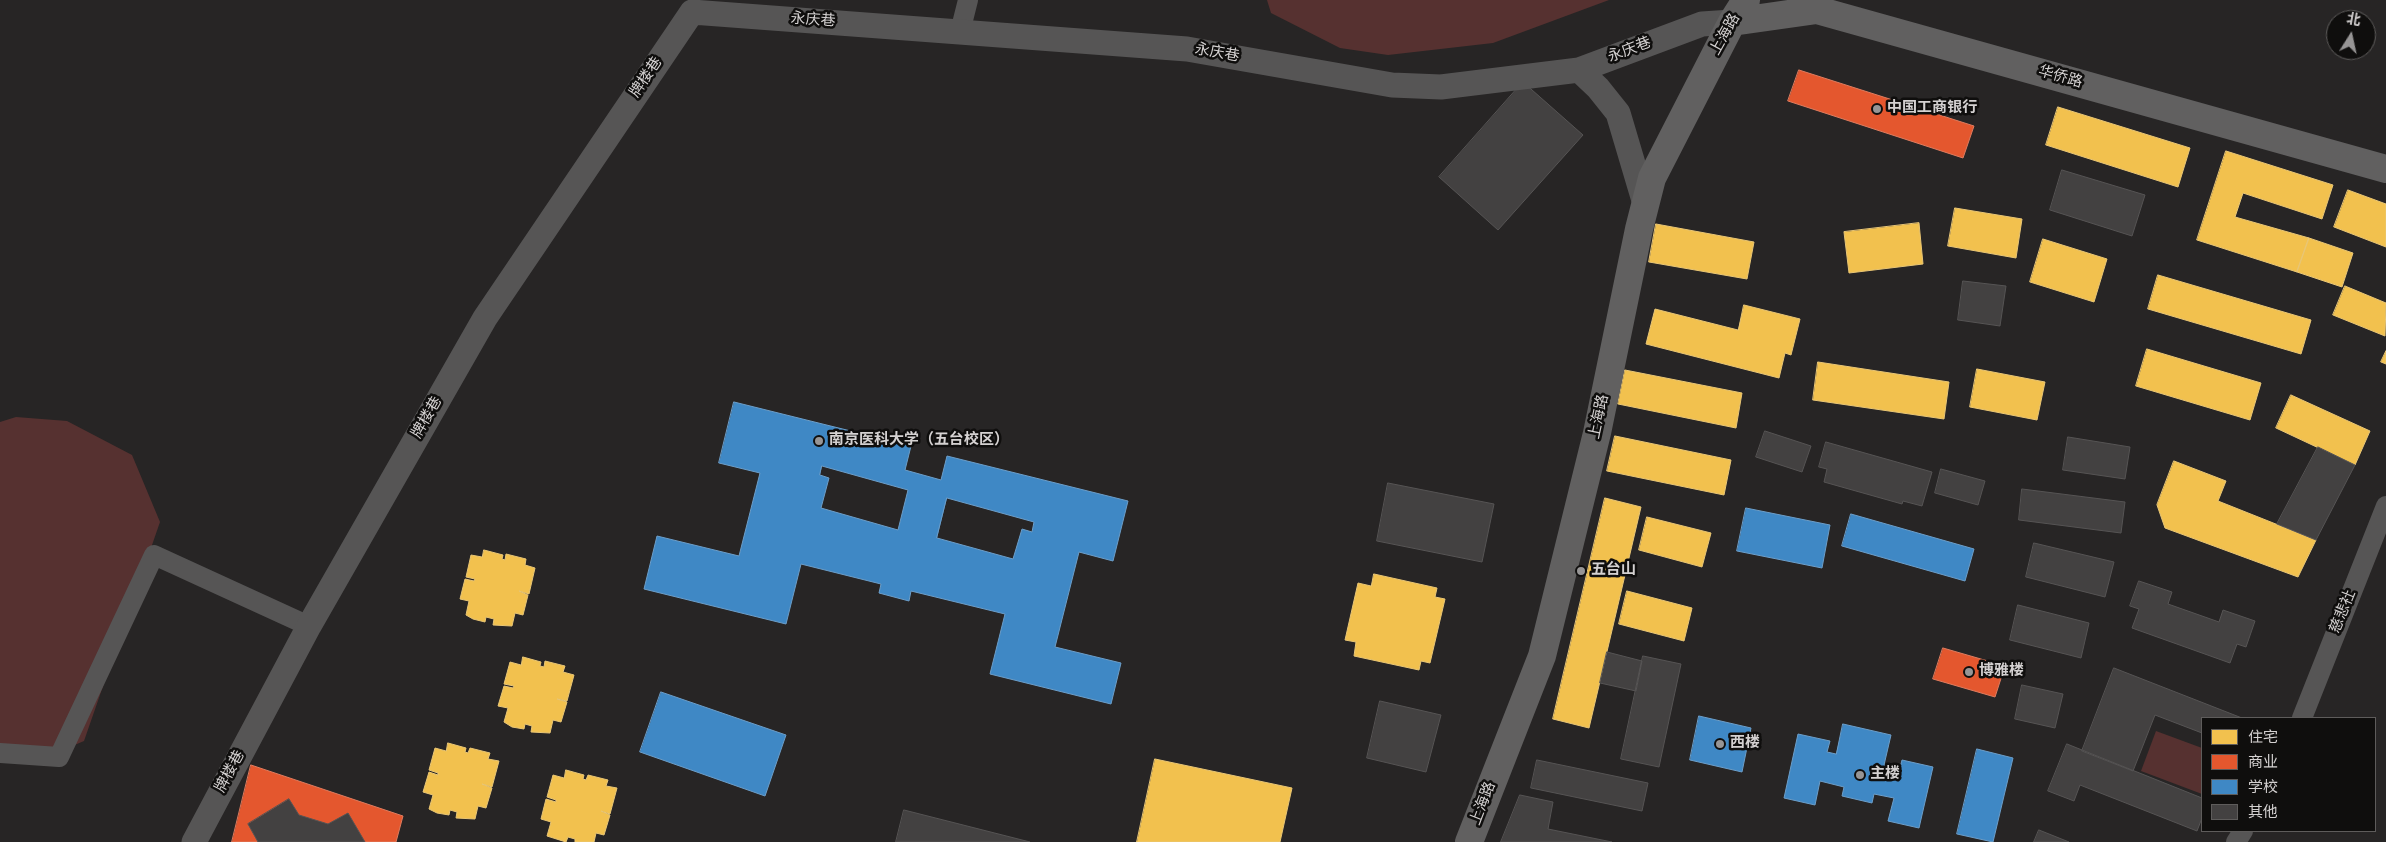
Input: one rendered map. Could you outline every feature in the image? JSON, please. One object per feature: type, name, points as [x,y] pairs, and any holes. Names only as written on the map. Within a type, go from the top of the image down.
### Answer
[{"type":"main road","name":"上海路","points":[[1469,842],[1542,656],[1597,434],[1652,178],[1732,22],[1746,0]]},
{"type":"main road","name":"华侨路","points":[[1732,22],[1818,10],[2386,170]]},
{"type":"street","points":[[960,32],[968,0]]},
{"type":"street","name":"永庆巷","points":[[689,6],[960,32],[1187,49],[1392,85],[1442,87],[1579,70],[1702,24],[1732,22]]},
{"type":"street","name":"牌楼巷","points":[[194,842],[310,626],[485,318],[689,6]]},
{"type":"street","points":[[1579,70],[1598,88],[1618,113],[1645,204]]},
{"type":"street","name":"慈悲社","points":[[2302,717],[2386,506]]},
{"type":"street","points":[[0,753],[58,757],[154,556],[310,626]]},
{"type":"shaded area","points":[[1267,0],[1609,0],[1493,43],[1388,55],[1340,48],[1271,13]]},
{"type":"shaded area","points":[[16,417],[67,421],[132,455],[160,522],[84,741],[37,761],[0,756],[0,422]]},
{"type":"shaded area","points":[[2156,731],[2201,748],[2201,794],[2141,771]]},
{"type":"building: 住宅","points":[[2058,107],[2190,148],[2178,187],[2046,145]]},
{"type":"building: 住宅","points":[[2226,151],[2333,185],[2322,219],[2243,193],[2235,217],[2309,238],[2297,272],[2197,240]]},
{"type":"building: 住宅","points":[[2348,190],[2386,204],[2386,247],[2334,227]]},
{"type":"building: 住宅","points":[[1955,208],[2022,219],[2016,258],[1948,246]]},
{"type":"building: 住宅","points":[[1919,223],[1923,264],[1849,273],[1844,232]]},
{"type":"building: 住宅","points":[[1656,224],[1754,242],[1747,279],[1649,262]]},
{"type":"building: 住宅","points":[[2309,238],[2353,253],[2342,287],[2297,272]]},
{"type":"building: 住宅","points":[[2043,239],[2107,259],[2094,302],[2030,282]]},
{"type":"building: 住宅","points":[[2158,275],[2311,320],[2301,354],[2148,309]]},
{"type":"building: 住宅","points":[[2345,286],[2386,303],[2385,336],[2333,315]]},
{"type":"building: 住宅","points":[[1744,305],[1800,319],[1791,355],[1785,353],[1779,378],[1646,344],[1655,309],[1738,330]]},
{"type":"building: 住宅","points":[[2147,349],[2261,383],[2250,420],[2136,386]]},
{"type":"building: 住宅","points":[[2386,351],[2386,364],[2381,362]]},
{"type":"building: 住宅","points":[[1818,362],[1949,382],[1944,419],[1813,400]]},
{"type":"building: 住宅","points":[[1977,369],[2045,382],[2037,420],[1970,407]]},
{"type":"building: 住宅","points":[[1625,370],[1742,393],[1736,428],[1618,404]]},
{"type":"building: 住宅","points":[[2291,395],[2370,431],[2355,465],[2276,428]]},
{"type":"building: 住宅","points":[[1615,436],[1731,460],[1724,495],[1607,471]]},
{"type":"building: 住宅","points":[[2174,461],[2226,481],[2218,501],[2316,540],[2298,577],[2165,528],[2157,505]]},
{"type":"building: 住宅","points":[[1605,498],[1641,507],[1589,728],[1553,719]]},
{"type":"building: 住宅","points":[[1647,517],[1711,533],[1702,567],[1639,550]]},
{"type":"building: 住宅","points":[[484,550],[503,555],[502,559],[505,560],[506,554],[526,559],[525,565],[535,568],[529,594],[519,591],[528,595],[523,615],[515,613],[512,626],[493,625],[494,619],[486,617],[485,622],[473,619],[466,615],[469,601],[460,599],[465,579],[474,581],[475,579],[466,577],[471,555],[482,557]]},
{"type":"building: 住宅","points":[[1374,574],[1437,588],[1435,597],[1445,599],[1430,663],[1421,661],[1419,670],[1354,656],[1356,642],[1345,640],[1358,583],[1371,586]]},
{"type":"building: 住宅","points":[[1627,591],[1692,608],[1684,641],[1619,624]]},
{"type":"building: 住宅","points":[[523,657],[541,662],[540,666],[544,667],[545,661],[565,666],[563,672],[574,675],[567,701],[557,699],[567,702],[561,722],[553,720],[550,733],[531,732],[532,726],[525,724],[524,729],[512,727],[504,722],[508,708],[498,706],[504,686],[513,688],[514,686],[504,684],[510,662],[521,665]]},
{"type":"building: 住宅","points":[[448,743],[466,748],[465,752],[468,753],[470,748],[490,753],[488,759],[499,761],[492,787],[482,784],[492,788],[486,808],[478,806],[475,819],[456,818],[457,812],[450,810],[449,815],[437,813],[429,809],[433,795],[423,792],[429,772],[438,775],[438,773],[429,770],[435,748],[446,751]]},
{"type":"building: 住宅","points":[[1155,759],[1292,788],[1280,842],[1137,842]]},
{"type":"building: 住宅","points":[[566,770],[584,775],[583,779],[586,780],[588,775],[608,780],[606,786],[617,788],[610,814],[601,811],[610,815],[604,835],[596,833],[594,842],[575,842],[575,839],[568,837],[566,842],[547,836],[551,822],[541,819],[546,799],[556,802],[556,800],[547,797],[553,775],[564,778]]},
{"type":"building: 商业","points":[[1799,70],[1974,126],[1963,158],[1788,101]]},
{"type":"building: 商业","name":"博雅楼","points":[[1943,648],[2005,666],[1995,697],[1933,679]]},
{"type":"building: 商业","points":[[251,765],[403,816],[396,842],[232,842]]},
{"type":"building: 学校","points":[[734,402],[911,446],[905,470],[941,480],[947,456],[1128,501],[1113,561],[1079,552],[1055,647],[1121,663],[1111,704],[990,674],[1005,614],[911,591],[909,601],[879,593],[881,584],[801,564],[786,624],[644,589],[657,536],[739,556],[760,473],[719,463]],"holes":[[[822,466],[908,490],[898,530],[821,508],[829,478],[820,475]],[[947,498],[1034,522],[1032,532],[1022,529],[1013,559],[937,538]]]},
{"type":"building: 学校","points":[[1746,508],[1830,525],[1822,568],[1737,551]]},
{"type":"building: 学校","points":[[1851,514],[1974,549],[1965,581],[1842,546]]},
{"type":"building: 学校","points":[[661,692],[786,735],[765,796],[640,752]]},
{"type":"building: 学校","name":"西楼","points":[[1699,716],[1751,728],[1742,772],[1690,760]]},
{"type":"building: 学校","name":"主楼","points":[[1843,724],[1891,735],[1884,765],[1900,768],[1902,760],[1933,767],[1919,828],[1888,821],[1894,798],[1874,794],[1872,803],[1842,796],[1844,787],[1820,781],[1815,805],[1784,798],[1798,734],[1830,741],[1827,752],[1836,754]]},
{"type":"building: 学校","points":[[1977,749],[2013,758],[1993,842],[1957,834]]},
{"type":"building: 其他","points":[[1523,82],[1583,135],[1498,230],[1439,177]]},
{"type":"building: 其他","points":[[2062,170],[2145,195],[2132,236],[2050,210]]},
{"type":"building: 其他","points":[[1963,281],[2006,286],[2000,326],[1958,320]]},
{"type":"building: 其他","points":[[1765,431],[1811,446],[1802,472],[1756,457]]},
{"type":"building: 其他","points":[[2068,437],[2130,447],[2125,479],[2063,470]]},
{"type":"building: 其他","points":[[1826,442],[1932,472],[1922,506],[1903,501],[1902,504],[1824,482],[1827,469],[1819,467]]},
{"type":"building: 其他","points":[[2318,447],[2355,465],[2316,540],[2277,524]]},
{"type":"building: 其他","points":[[1941,469],[1985,481],[1978,505],[1935,493]]},
{"type":"building: 其他","points":[[1388,483],[1494,504],[1482,562],[1377,541]]},
{"type":"building: 其他","points":[[2022,489],[2125,502],[2121,533],[2019,520]]},
{"type":"building: 其他","points":[[2034,543],[2114,562],[2105,597],[2026,577]]},
{"type":"building: 其他","points":[[2139,581],[2172,592],[2168,604],[2219,622],[2223,610],[2255,621],[2246,647],[2237,644],[2230,663],[2132,628],[2139,609],[2130,606]]},
{"type":"building: 其他","points":[[2018,605],[2089,623],[2081,658],[2010,640]]},
{"type":"building: 其他","points":[[1607,652],[1642,661],[1636,691],[1600,683]]},
{"type":"building: 其他","points":[[1643,656],[1681,664],[1659,767],[1621,759]]},
{"type":"building: 其他","points":[[2114,668],[2239,717],[2201,717],[2201,733],[2155,715],[2133,771],[2082,751]]},
{"type":"building: 其他","points":[[2022,685],[2063,694],[2055,728],[2015,719]]},
{"type":"building: 其他","points":[[1380,701],[1441,715],[1426,772],[1367,758]]},
{"type":"building: 其他","points":[[2067,744],[2201,798],[2201,821],[2197,831],[2080,785],[2074,801],[2048,791]]},
{"type":"building: 其他","points":[[1537,760],[1648,783],[1642,811],[1531,788]]},
{"type":"building: 其他","points":[[1520,795],[1553,802],[1548,829],[1612,842],[1501,842]]},
{"type":"building: 其他","points":[[289,799],[299,815],[328,824],[348,813],[365,842],[258,842],[248,824]]},
{"type":"building: 其他","points":[[904,810],[1030,842],[896,842]]},
{"type":"building: 其他","points":[[2039,830],[2069,842],[2034,842]]},
{"type":"place","name":"中国工商银行","points":[[1877,109]]},
{"type":"place","name":"南京医科大学（五台校区）","points":[[819,441]]},
{"type":"place","name":"五台山","points":[[1581,571]]},
{"type":"place","name":"博雅楼","points":[[1969,672]]},
{"type":"place","name":"西楼","points":[[1720,744]]},
{"type":"place","name":"主楼","points":[[1860,775]]}]
